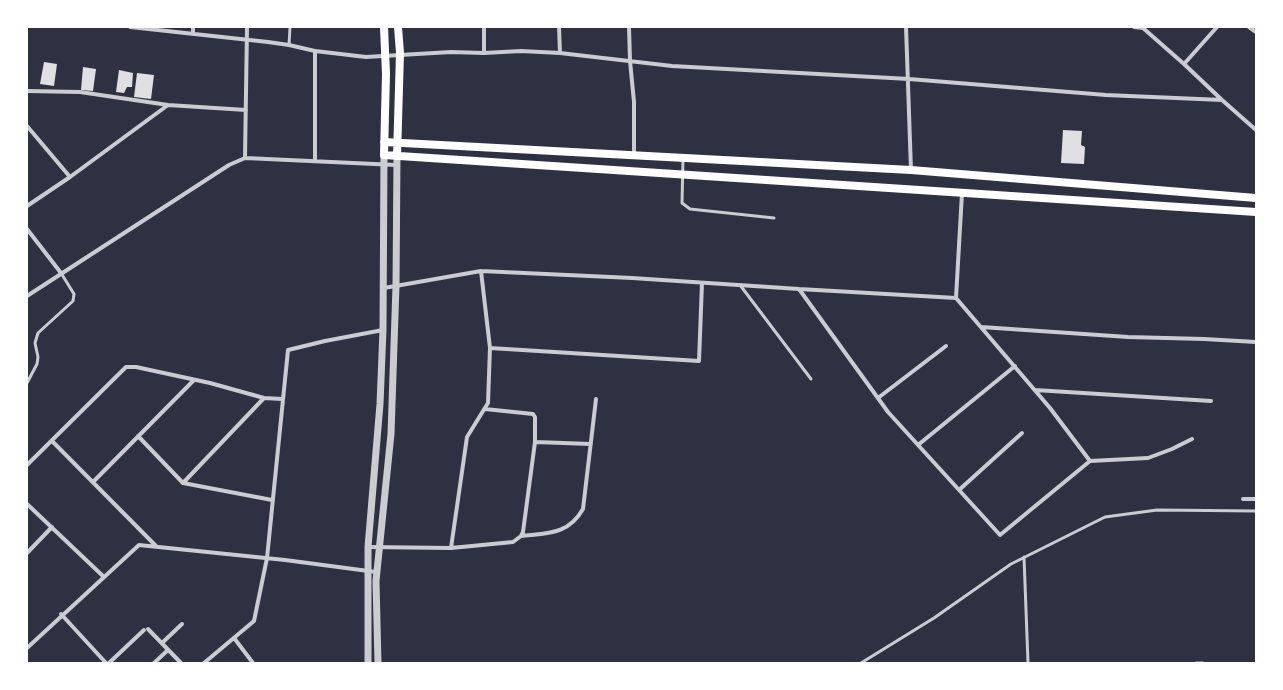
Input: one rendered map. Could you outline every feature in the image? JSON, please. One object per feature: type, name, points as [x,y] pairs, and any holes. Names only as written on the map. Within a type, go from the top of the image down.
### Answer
[{"type":"main road","points":[[384,27],[384,155],[1256,212]]},
{"type":"main road","points":[[397,156],[400,53],[398,27]]},
{"type":"main road","points":[[384,142],[634,154],[683,159],[911,170],[1256,198]]},
{"type":"street","points":[[130,27],[289,45],[315,52],[366,56],[385,56],[400,53],[451,52],[484,53],[520,51],[560,53],[630,61],[737,70],[909,79],[1106,95],[1222,100]]},
{"type":"street","points":[[193,27],[193,34]]},
{"type":"street","points":[[245,158],[247,27]]},
{"type":"street","points":[[484,27],[484,53]]},
{"type":"street","points":[[559,27],[560,53]]},
{"type":"street","points":[[629,27],[630,61],[634,102],[634,154]]},
{"type":"street","points":[[906,27],[911,170]]},
{"type":"street","points":[[1134,27],[1142,28],[1256,130]]},
{"type":"street","points":[[1184,64],[1217,27]]},
{"type":"street","points":[[1249,27],[1256,32]]},
{"type":"street","points":[[315,52],[315,161]]},
{"type":"street","points":[[27,91],[80,92],[168,105],[246,110]]},
{"type":"street","points":[[27,206],[70,177],[168,105]]},
{"type":"street","points":[[27,126],[70,177]]},
{"type":"street","points":[[368,663],[368,547],[380,404],[383,330],[384,155]]},
{"type":"street","points":[[378,663],[376,572],[390,434],[396,286],[397,156]]},
{"type":"street","points":[[27,296],[229,165],[245,158],[396,165]]},
{"type":"street","points":[[962,192],[956,298],[1035,390],[1090,461]]},
{"type":"street","points":[[27,229],[61,273]]},
{"type":"street","points":[[384,288],[481,271],[956,298]]},
{"type":"street","points":[[451,548],[467,437],[471,428],[488,403],[490,348],[481,271]]},
{"type":"street","points":[[490,348],[699,361],[702,283]]},
{"type":"street","points":[[799,289],[878,398],[918,445],[1000,535],[1090,461],[1148,458],[1172,449],[1192,439]]},
{"type":"street","points":[[981,327],[1128,338],[1204,339],[1256,342]]},
{"type":"street","points":[[204,663],[254,621],[266,558],[288,350],[383,330]]},
{"type":"street","points":[[878,398],[946,346]]},
{"type":"street","points":[[918,445],[1015,366]]},
{"type":"street","points":[[27,466],[126,367],[136,367],[194,380],[264,398],[282,399]]},
{"type":"street","points":[[93,482],[194,380]]},
{"type":"street","points":[[1035,390],[1211,401]]},
{"type":"street","points":[[183,483],[264,398]]},
{"type":"street","points":[[368,547],[451,548],[513,542],[521,536],[559,531],[572,524],[583,509],[596,399]]},
{"type":"street","points":[[485,409],[533,414],[535,417],[535,442],[521,536]]},
{"type":"street","points":[[959,490],[1022,433]]},
{"type":"street","points":[[138,436],[183,483],[272,500]]},
{"type":"street","points":[[52,441],[156,547]]},
{"type":"street","points":[[535,442],[591,444]]},
{"type":"street","points":[[1243,498],[1256,499]]},
{"type":"street","points":[[27,504],[104,577]]},
{"type":"street","points":[[27,553],[52,527]]},
{"type":"street","points":[[27,648],[61,614],[139,545],[266,558],[376,572]]},
{"type":"street","points":[[61,614],[108,663],[146,629],[181,663]]},
{"type":"street","points":[[162,643],[182,624]]},
{"type":"street","points":[[234,638],[253,663]]},
{"type":"street","points":[[154,663],[168,650]]},
{"type":"lane","points":[[289,45],[290,27]]},
{"type":"lane","points":[[683,159],[682,203],[684,207],[690,209],[774,218]]},
{"type":"lane","points":[[27,383],[38,364],[35,338],[38,333],[73,302],[74,294],[61,273]]},
{"type":"lane","points":[[740,285],[811,379]]},
{"type":"lane","points":[[861,663],[934,618],[1011,564],[1105,517],[1157,510],[1256,511]]},
{"type":"lane","points":[[1024,557],[1028,663]]},
{"type":"lane","points":[[1196,663],[1203,663]]},
{"type":"building","points":[[44,62],[57,64],[54,86],[40,84]]},
{"type":"building","points":[[83,67],[96,69],[93,91],[81,90]]},
{"type":"building","points":[[119,70],[133,73],[132,87],[127,87],[124,93],[116,92]]},
{"type":"building","points":[[137,73],[154,75],[151,99],[134,97]]},
{"type":"building","points":[[1063,130],[1082,131],[1081,145],[1085,147],[1084,164],[1061,163]]}]
